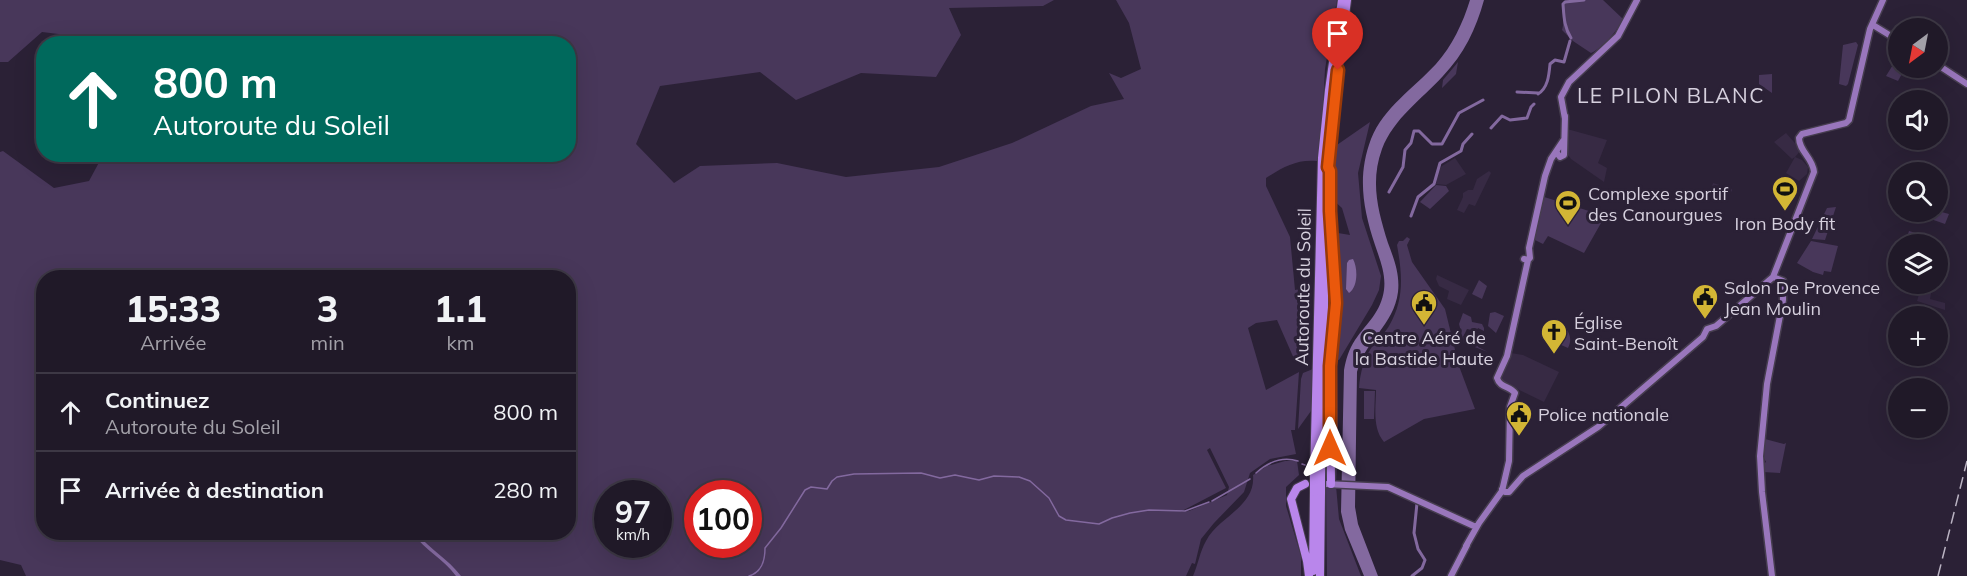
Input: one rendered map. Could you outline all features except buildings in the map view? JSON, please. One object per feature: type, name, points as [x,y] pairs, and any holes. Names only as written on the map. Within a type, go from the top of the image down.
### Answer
[{"type":"highway","name":"Autoroute du Soleil","points":[[1342,0],[1342,18]]},
{"type":"highway","name":"Autoroute du Soleil","points":[[1320,576],[1320,194],[1325,123],[1347,0]]},
{"type":"highway","name":"Autoroute du Soleil","points":[[1311,576],[1320,484],[1328,167],[1340,31]]},
{"type":"highway","points":[[1311,576],[1291,499],[1297,488],[1320,484],[1336,303],[1328,167]]},
{"type":"main road","points":[[1504,491],[1509,492],[1511,480],[1507,471],[1510,447],[1509,394],[1497,378],[1508,352],[1541,187],[1551,161],[1560,153],[1563,141],[1565,97],[1572,78],[1618,36],[1637,0]]},
{"type":"main road","points":[[1451,576],[1476,529],[1511,480],[1523,476],[1598,427],[1773,277],[1781,265],[1814,172],[1813,162],[1799,140],[1802,134],[1848,122],[1873,25],[1883,0]]},
{"type":"main road","points":[[1873,25],[1888,34]]},
{"type":"main road","points":[[1948,72],[1967,84]]},
{"type":"main road","points":[[1772,576],[1760,456],[1767,384],[1783,300],[1783,281],[1773,277]]},
{"type":"main road","points":[[1320,484],[1382,485],[1476,529]]},
{"type":"shaded area","points":[[0,0],[1054,0],[1043,6],[949,8],[961,35],[936,77],[861,73],[796,100],[760,72],[660,86],[636,144],[674,183],[700,166],[777,163],[846,177],[939,167],[1012,143],[1091,106],[1124,99],[1109,73],[1121,78],[1141,69],[1129,23],[1116,0],[1337,0],[1325,69],[1321,144],[1317,161],[1303,161],[1290,165],[1266,178],[1266,186],[1290,237],[1295,290],[1310,287],[1308,349],[1295,361],[1277,320],[1256,323],[1248,328],[1266,390],[1299,372],[1295,430],[1291,430],[1296,454],[1270,459],[1250,473],[1244,492],[1201,539],[1195,564],[1192,563],[1186,576],[26,576],[21,565],[0,560],[0,152],[3,151],[54,188],[89,181],[99,162],[576,162],[576,36],[75,36],[42,32],[8,62],[0,62]],"holes":[[[1210,448],[1229,487],[1227,495],[1189,511],[1180,512],[1226,488],[1207,450]]]},
{"type":"shaded area","points":[[1470,0],[1484,0],[1473,31],[1463,50],[1443,76],[1394,128],[1387,138],[1378,161],[1377,196],[1384,231],[1396,267],[1398,292],[1391,314],[1366,351],[1357,372],[1355,507],[1358,524],[1378,576],[1364,576],[1345,530],[1341,512],[1344,370],[1351,347],[1377,311],[1384,290],[1382,267],[1365,205],[1364,166],[1371,139],[1383,117],[1442,57],[1456,34]]},
{"type":"shaded area","points":[[1565,0],[1603,0],[1623,19],[1609,39],[1591,53],[1562,30]]},
{"type":"shaded area","points":[[1856,42],[1858,45],[1848,84],[1846,86],[1839,84],[1843,45]]},
{"type":"shaded area","points":[[1458,62],[1456,74],[1442,88],[1443,80]]},
{"type":"shaded area","points":[[1772,74],[1772,93],[1759,84],[1759,75]]},
{"type":"shaded area","points":[[1370,122],[1358,173],[1362,218],[1381,276],[1379,290],[1372,305],[1339,360],[1328,358],[1329,255],[1338,233],[1350,235],[1342,208],[1332,199],[1334,147]]},
{"type":"shaded area","points":[[1567,129],[1607,140],[1598,163],[1607,168],[1604,182],[1571,159],[1566,152]]},
{"type":"shaded area","points":[[1786,133],[1801,150],[1792,159],[1774,142]]},
{"type":"shaded area","points":[[1795,157],[1802,160],[1808,167],[1807,174],[1799,181],[1786,173]]},
{"type":"shaded area","points":[[1455,158],[1466,174],[1446,185],[1436,184],[1437,171]]},
{"type":"shaded area","points":[[1489,171],[1491,173],[1475,206],[1469,204],[1464,213],[1457,210],[1463,193],[1473,190],[1477,179]]},
{"type":"shaded area","points":[[1713,183],[1732,189],[1732,191],[1721,200],[1709,196]]},
{"type":"shaded area","points":[[1436,185],[1446,186],[1449,191],[1430,209],[1420,202]]},
{"type":"shaded area","name":"Complexe sportif des Canourgues","points":[[1541,196],[1605,216],[1584,253],[1548,236],[1543,244],[1533,239]]},
{"type":"shaded area","points":[[1836,207],[1825,240],[1812,239],[1827,208]]},
{"type":"shaded area","points":[[1407,237],[1410,239],[1407,245],[1412,262],[1445,309],[1459,366],[1475,409],[1424,419],[1384,442],[1376,424],[1376,390],[1359,388],[1363,365],[1368,354],[1386,331],[1398,306],[1401,276],[1397,245],[1399,241]]},
{"type":"shaded area","points":[[1811,241],[1838,246],[1831,272],[1824,271],[1823,275],[1797,263]]},
{"type":"shaded area","points":[[1353,259],[1356,277],[1349,293],[1346,289],[1347,263]]},
{"type":"shaded area","points":[[1437,275],[1469,290],[1461,305],[1447,299],[1449,291],[1439,286]]},
{"type":"shaded area","points":[[1479,280],[1487,286],[1482,299],[1472,294]]},
{"type":"shaded area","points":[[1919,294],[1931,294],[1930,299],[1945,303],[1945,306],[1933,306],[1917,301]]},
{"type":"shaded area","points":[[1495,312],[1504,316],[1496,333],[1488,326],[1490,313]]},
{"type":"shaded area","points":[[1463,313],[1471,317],[1472,322],[1482,324],[1484,331],[1478,328],[1476,331],[1467,329],[1463,337],[1469,339],[1473,333],[1478,347],[1488,352],[1464,343],[1459,324]]},
{"type":"shaded area","points":[[1557,319],[1568,332],[1570,344],[1568,348],[1543,340],[1543,333]]},
{"type":"shaded area","points":[[1511,353],[1523,355],[1559,372],[1544,402],[1510,384],[1502,383],[1499,378]]},
{"type":"shaded area","points":[[1327,364],[1337,364],[1336,483],[1326,483]]},
{"type":"shaded area","points":[[1313,369],[1311,411],[1298,429],[1301,379],[1303,373]]},
{"type":"shaded area","points":[[1364,391],[1375,391],[1374,419],[1364,419]]},
{"type":"shaded area","points":[[1765,439],[1786,443],[1780,473],[1763,472],[1763,464],[1766,462],[1764,458]]},
{"type":"shaded area","points":[[1285,461],[1297,461],[1299,475],[1286,487],[1286,506],[1301,556],[1301,576],[1193,576],[1204,545],[1212,532],[1236,511],[1249,495],[1253,475],[1267,466]]},
{"type":"shaded area","points":[[1326,485],[1336,486],[1339,519],[1361,576],[1327,576]]},
{"type":"shaded area","points":[[419,540],[423,540],[461,576],[456,576]]},
{"type":"waterway","points":[[1571,38],[1564,18],[1563,4],[1584,0]]},
{"type":"waterway","points":[[1538,94],[1546,85],[1550,64],[1555,60],[1564,62],[1570,41]]},
{"type":"waterway","points":[[1517,92],[1538,93]]},
{"type":"waterway","points":[[1389,192],[1403,167],[1405,150],[1411,143],[1414,131],[1419,131],[1432,144],[1442,144],[1459,113],[1483,100]]},
{"type":"waterway","points":[[1491,128],[1502,116],[1510,120],[1527,118],[1534,104]]},
{"type":"waterway","points":[[1411,216],[1418,197],[1434,184],[1440,163],[1461,151],[1463,144],[1472,134]]},
{"type":"waterway","points":[[1256,473],[1275,461],[1286,459],[1298,461]]},
{"type":"waterway","points":[[749,576],[760,569],[765,548],[781,528],[805,490],[811,487],[827,489],[837,477],[854,474],[921,473],[940,478],[955,475],[979,480],[994,476],[1019,477],[1030,481],[1049,498],[1059,516],[1066,520],[1099,524],[1130,513],[1149,510],[1185,511],[1209,502]]},
{"type":"waterway","points":[[1212,501],[1250,479]]},
{"type":"waterway","points":[[1412,576],[1422,568],[1425,560],[1418,549],[1414,533],[1417,503]]},
{"type":"railway","points":[[1938,576],[1967,461]]},
{"type":"place","name":"Iron Body fit","points":[[1785,212]]},
{"type":"place","name":"Complexe sportif des Canourgues","points":[[1568,226]]},
{"type":"place","name":"Salon De Provence Jean Moulin","points":[[1705,320]]},
{"type":"place","name":"Centre Aéré de la Bastide Haute","points":[[1424,326]]},
{"type":"place","name":"Église Saint-Benoît","points":[[1554,355]]},
{"type":"place","name":"Police nationale","points":[[1519,437]]},
{"type":"district","name":"LE PILON BLANC","points":[[1671,95]]},
{"type":"route","points":[[1330,448],[1330,366],[1336,303],[1328,167],[1338,70]]}]
